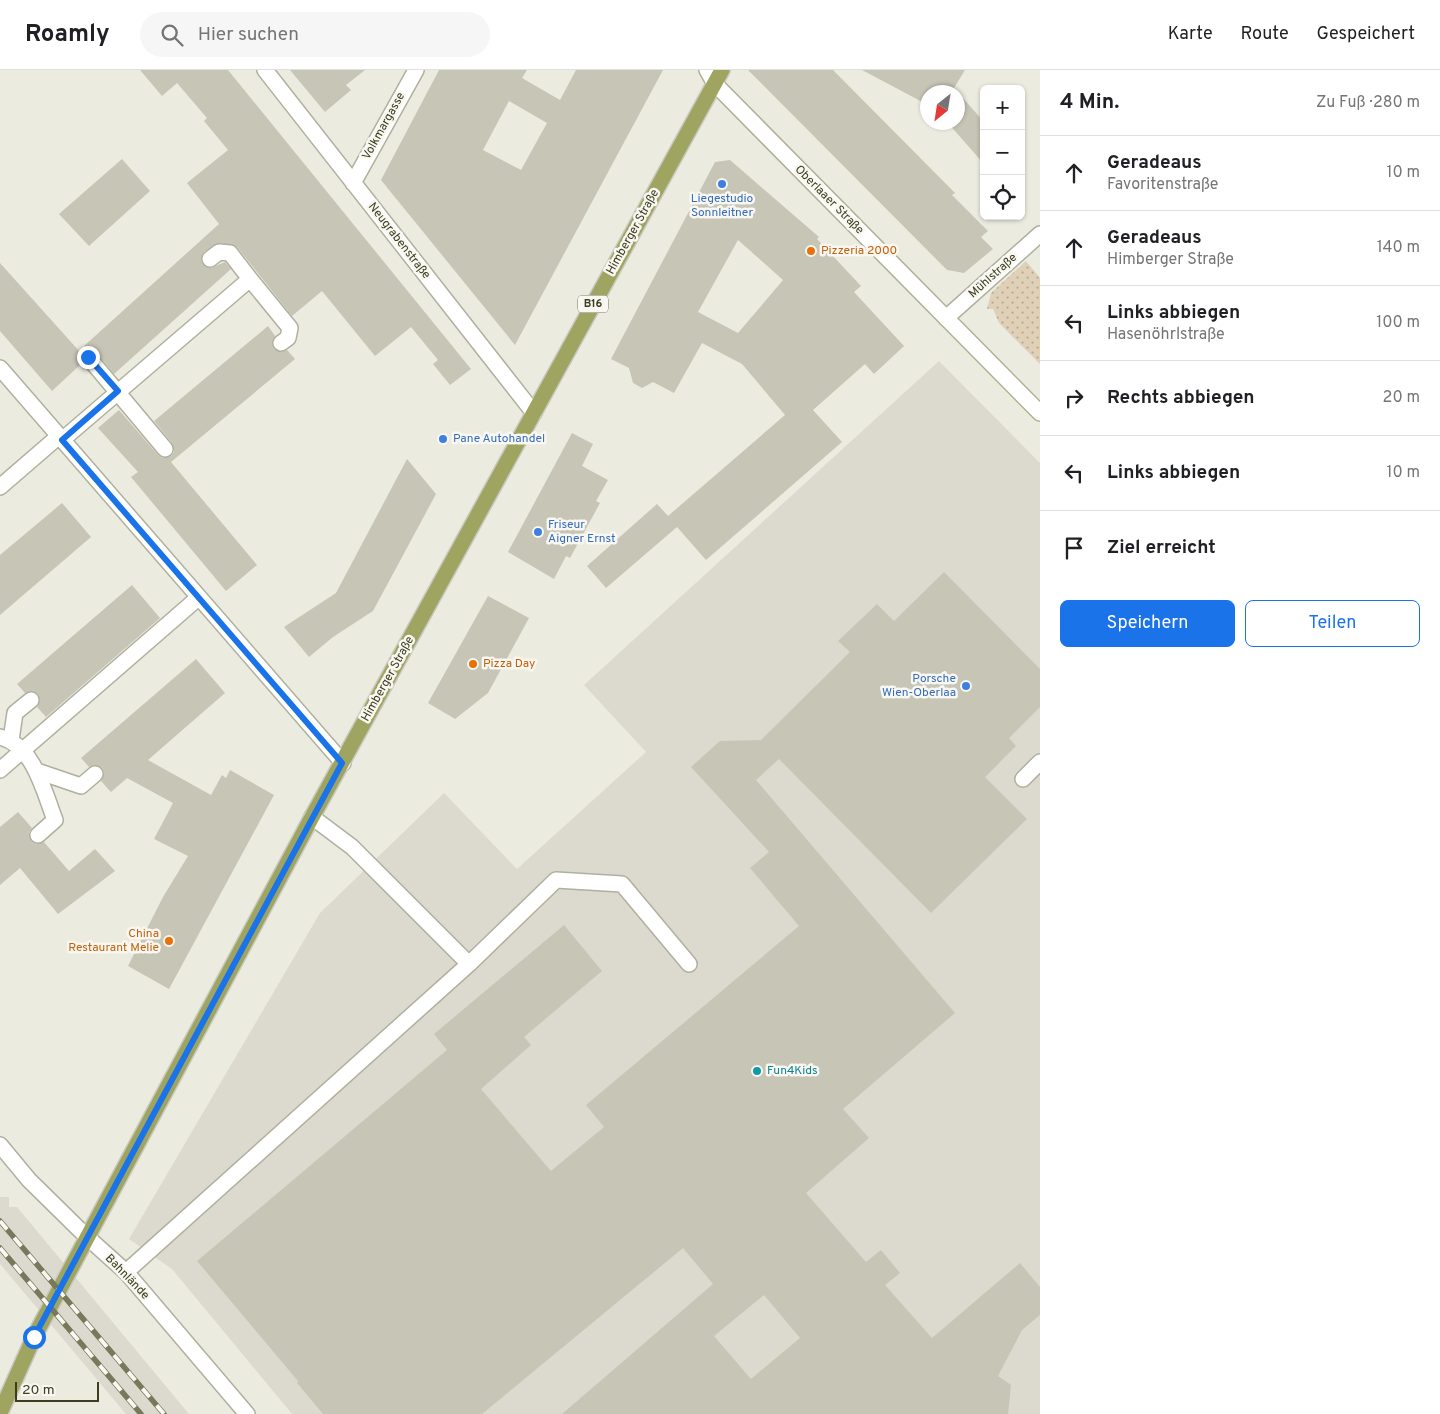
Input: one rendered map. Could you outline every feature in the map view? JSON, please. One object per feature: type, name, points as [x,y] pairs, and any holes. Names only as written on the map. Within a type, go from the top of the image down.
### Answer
[{"type":"main road","name":"Himberger Straße","points":[[0,1413],[34,1337],[312,817],[722,70]]},
{"type":"street","name":"Neugrabenstraße","points":[[265,70],[534,413]]},
{"type":"street","name":"Volkmargasse","points":[[353,183],[416,70]]},
{"type":"street","name":"Oberlaaer Straße","points":[[706,70],[715,84],[1040,413]]},
{"type":"street","name":"Mühlstraße","points":[[946,318],[1040,234]]},
{"type":"street","points":[[210,259],[219,252],[230,253],[290,328],[288,338],[281,343]]},
{"type":"street","points":[[0,487],[118,391],[250,279]]},
{"type":"street","points":[[88,357],[165,448]]},
{"type":"street","points":[[0,368],[342,763]]},
{"type":"street","points":[[0,770],[198,598]]},
{"type":"street","points":[[31,700],[15,713],[6,738],[21,751],[37,771],[55,820],[38,835]]},
{"type":"street","points":[[1023,779],[1040,762]]},
{"type":"street","points":[[37,771],[81,786],[95,774]]},
{"type":"street","points":[[312,817],[352,847],[469,964]]},
{"type":"street","points":[[126,1272],[469,964],[556,880],[622,884],[690,964]]},
{"type":"street","name":"Bahnlände","points":[[0,1145],[30,1180],[87,1238],[126,1272],[247,1414]]},
{"type":"shaded area","points":[[1026,261],[1040,278],[1040,364],[999,323],[993,309],[987,309],[991,293]]},
{"type":"shaded area","points":[[939,361],[1040,463],[1040,1414],[292,1414],[172,1269],[129,1239],[320,913],[444,793],[517,869],[646,752],[584,685]]},
{"type":"shaded area","points":[[0,1197],[9,1197],[9,1207],[17,1207],[189,1414],[126,1414],[0,1264]]},
{"type":"building","points":[[140,70],[228,70],[471,369],[450,385],[433,364],[438,360],[411,327],[375,356],[322,291],[292,316],[237,247],[220,243],[204,252],[201,261],[206,267],[211,268],[225,262],[231,269],[114,374],[95,351],[84,346],[219,224],[187,183],[228,150],[204,121],[207,118],[177,83],[162,96]]},
{"type":"building","points":[[290,70],[365,70],[346,85],[351,90],[325,112]]},
{"type":"building","points":[[439,70],[527,70],[522,78],[560,100],[576,70],[663,70],[515,345],[381,180]],"holes":[[[509,101],[547,123],[521,170],[483,150]]]},
{"type":"building","points":[[748,70],[833,70],[955,193],[952,195],[988,231],[981,237],[993,249],[964,273],[947,270]]},
{"type":"building","points":[[862,70],[965,70],[956,85],[920,85],[920,101]]},
{"type":"building","points":[[965,101],[980,118],[980,159],[954,130],[965,130]]},
{"type":"building","points":[[122,159],[150,191],[89,246],[59,214]]},
{"type":"building","points":[[730,160],[819,237],[817,239],[861,286],[854,292],[904,346],[874,374],[865,364],[813,410],[842,442],[706,560],[677,527],[606,588],[587,566],[657,504],[668,516],[785,415],[742,364],[702,343],[674,393],[653,382],[642,388],[633,383],[629,368],[611,359],[715,162]],"holes":[[[738,240],[783,280],[738,333],[698,312]]]},
{"type":"building","points":[[0,263],[80,352],[81,364],[52,391],[0,331]]},
{"type":"building","points":[[268,326],[275,336],[272,343],[274,349],[281,352],[287,350],[295,359],[171,462],[257,565],[226,591],[131,477],[138,472],[98,428],[119,410],[158,455],[162,458],[171,456],[174,452],[172,443],[154,421]]},
{"type":"building","points":[[572,433],[593,444],[582,466],[608,480],[596,501],[600,503],[570,558],[566,556],[554,579],[508,552]]},
{"type":"building","points":[[407,459],[436,494],[373,611],[333,637],[309,657],[284,627],[336,593]]},
{"type":"building","points":[[62,503],[91,537],[0,615],[0,555]]},
{"type":"building","points":[[944,572],[1040,669],[1040,707],[1009,738],[1016,746],[985,777],[1027,819],[931,913],[779,759],[756,780],[955,1013],[843,1109],[869,1138],[806,1193],[866,1262],[881,1250],[900,1273],[885,1285],[932,1338],[1020,1263],[1040,1287],[1040,1315],[1022,1330],[998,1376],[1011,1385],[1008,1414],[562,1414],[713,1284],[683,1248],[482,1414],[323,1414],[297,1383],[298,1381],[197,1261],[447,1050],[434,1034],[564,925],[602,971],[524,1037],[531,1045],[481,1089],[551,1171],[604,1127],[586,1105],[799,926],[750,868],[769,852],[691,767],[720,741],[761,740],[850,652],[838,641],[877,604],[894,621]],"holes":[[[764,1295],[800,1338],[751,1379],[714,1336]]]},
{"type":"building","points":[[132,585],[160,618],[46,717],[37,707],[40,699],[38,694],[30,691],[25,693],[17,684]]},
{"type":"building","points":[[488,596],[529,618],[488,693],[455,719],[428,703]]},
{"type":"building","points":[[196,659],[225,693],[148,760],[211,795],[222,775],[226,778],[230,770],[274,795],[169,989],[128,966],[163,897],[188,856],[154,839],[173,803],[127,778],[111,792],[101,781],[104,773],[102,768],[94,765],[89,767],[81,758]]},
{"type":"building","points":[[18,812],[32,828],[29,832],[31,841],[36,844],[44,842],[69,871],[95,849],[115,871],[58,914],[20,868],[0,885],[0,827]]},
{"type":"railway","points":[[0,1221],[164,1414]]},
{"type":"railway","points":[[0,1248],[141,1414]]},
{"type":"place","name":"Liegestudio Sonnleitner","points":[[722,184]]},
{"type":"place","name":"Pizzeria 2000","points":[[811,251]]},
{"type":"place","name":"Pane Autohandel","points":[[443,439]]},
{"type":"place","name":"Friseur Aigner Ernst","points":[[538,532]]},
{"type":"place","name":"Pizza Day","points":[[473,664]]},
{"type":"place","name":"Porsche Wien-Oberlaa","points":[[966,686]]},
{"type":"place","name":"China Restaurant Melie","points":[[169,941]]},
{"type":"place","name":"Fun4Kids","points":[[757,1071]]},
{"type":"route","points":[[34,1337],[342,763],[62,440],[118,391],[88,357]]}]
